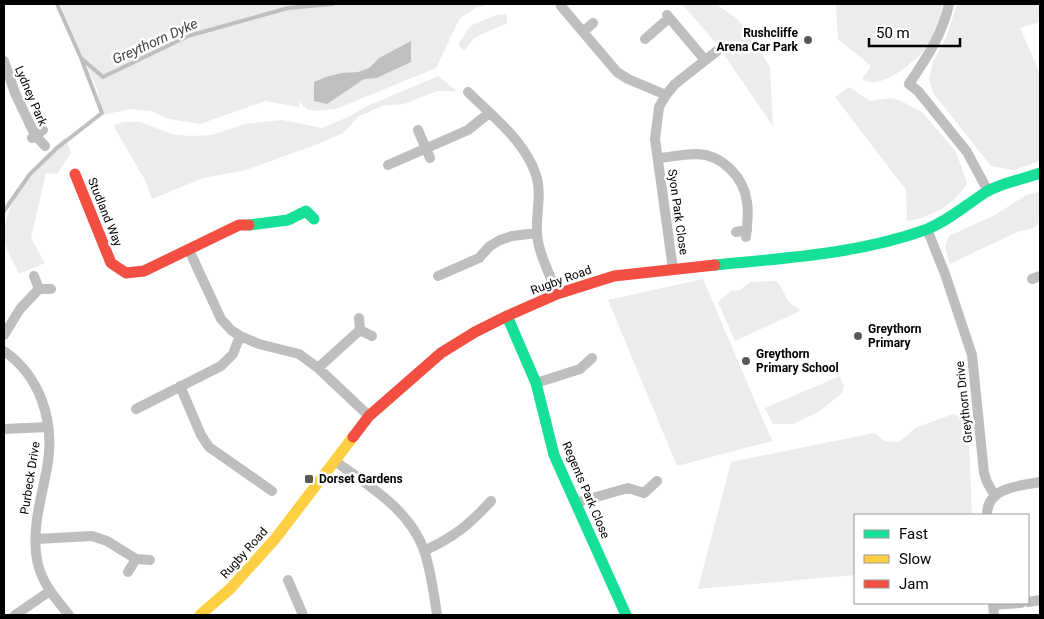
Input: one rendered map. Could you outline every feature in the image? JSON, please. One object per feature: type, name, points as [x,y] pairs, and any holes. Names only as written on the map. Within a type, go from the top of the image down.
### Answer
[{"type":"street","points":[[948,4],[947,14],[934,45],[909,84],[918,91],[966,152],[988,191]]},
{"type":"street","points":[[561,6],[617,72],[628,79],[666,95]]},
{"type":"street","points":[[645,39],[668,17],[705,60]]},
{"type":"street","points":[[583,32],[593,23]]},
{"type":"street","name":"Syon Park Close","points":[[674,269],[655,138],[656,122],[659,107],[675,84],[716,51]]},
{"type":"street","name":"Lydney Park","points":[[4,61],[15,93],[36,134],[45,146]]},
{"type":"street","points":[[468,92],[522,149],[537,176],[539,196],[537,233],[539,245],[557,294]]},
{"type":"street","points":[[388,165],[428,154],[468,130],[488,113]]},
{"type":"street","points":[[418,130],[428,154]]},
{"type":"street","name":"Syon Park Close","points":[[658,158],[698,154],[712,157],[725,164],[736,175],[744,189],[747,202],[746,234],[736,232]]},
{"type":"street","name":"Rugby Road","points":[[200,615],[230,589],[275,539],[369,416],[441,353],[475,332],[557,294],[614,276],[827,253],[876,244],[927,229],[964,209],[988,191],[1040,173]]},
{"type":"street","name":"Studland Way","points":[[75,174],[111,264],[120,272],[131,275],[144,271],[239,225],[288,220],[306,211],[314,219]]},
{"type":"street","name":"Greythorn Drive","points":[[927,229],[970,344],[984,473],[995,496]]},
{"type":"street","points":[[438,276],[479,258],[490,246],[500,240],[512,236],[537,233]]},
{"type":"street","points":[[189,250],[220,319],[231,330],[259,344],[299,354],[318,368],[369,416]]},
{"type":"street","points":[[34,276],[39,289]]},
{"type":"street","points":[[4,335],[20,309],[39,289],[51,289]]},
{"type":"street","name":"Regents Park Close","points":[[508,316],[536,383],[554,455],[626,615]]},
{"type":"street","points":[[359,318],[360,330]]},
{"type":"street","points":[[318,368],[360,330]]},
{"type":"street","points":[[360,330],[372,336]]},
{"type":"street","points":[[136,409],[228,361],[240,336]]},
{"type":"street","name":"Purbeck Drive","points":[[4,352],[27,372],[44,402],[50,446],[38,512],[37,558],[41,574],[50,592],[69,615]]},
{"type":"street","points":[[536,383],[580,369],[592,358]]},
{"type":"street","points":[[180,386],[201,435],[209,447],[272,491]]},
{"type":"street","points":[[4,429],[48,427]]},
{"type":"street","points":[[335,461],[398,508],[416,532],[424,551],[437,615]]},
{"type":"street","points":[[576,503],[628,488],[644,492],[657,481]]},
{"type":"street","points":[[987,514],[990,502],[995,496],[1012,488],[1040,482]]},
{"type":"street","points":[[254,492],[260,483]]},
{"type":"street","points":[[424,551],[462,530],[491,501]]},
{"type":"street","points":[[36,538],[92,536],[107,541],[136,559],[150,560]]},
{"type":"street","points":[[128,572],[136,559]]},
{"type":"street","points":[[288,580],[303,615]]},
{"type":"street","points":[[15,615],[50,592]]},
{"type":"street","points":[[993,608],[1015,604]]},
{"type":"shaded area","points":[[60,4],[490,4],[476,8],[460,18],[436,68],[336,109],[316,111],[307,109],[300,103],[299,98],[299,107],[265,101],[200,124],[169,119],[151,111],[130,109],[103,115],[97,89]],"holes":[[[411,42],[411,62],[377,78],[364,78],[345,73],[358,72],[369,68],[379,58]]]},
{"type":"shaded area","points":[[682,4],[716,4],[735,17],[745,27],[770,67],[773,126],[716,43]]},
{"type":"shaded area","points":[[836,4],[943,4],[939,22],[933,36],[919,55],[910,64],[890,77],[870,82],[862,79],[871,66],[838,39]]},
{"type":"shaded area","points":[[957,4],[1040,4],[1040,22],[1020,28],[1040,74],[1040,161],[1014,170],[991,166],[934,94],[929,80],[933,62],[946,38]]},
{"type":"shaded area","points":[[507,14],[507,23],[474,38],[464,51],[458,45],[470,26],[496,15]]},
{"type":"shaded area","points":[[411,41],[411,62],[377,78],[364,79],[327,104],[314,101],[314,82],[341,73],[358,72],[369,68],[379,58]]},
{"type":"shaded area","points":[[438,76],[457,91],[437,91],[404,104],[383,106],[359,116],[343,133],[318,144],[246,170],[203,178],[152,199],[145,180],[113,125],[124,122],[140,122],[172,134],[190,136],[212,135],[245,124],[282,120],[322,128],[350,116],[365,107]]},
{"type":"shaded area","points":[[849,87],[870,101],[891,98],[922,112],[956,152],[967,183],[956,198],[934,213],[907,221],[906,190],[835,97]]},
{"type":"shaded area","points":[[65,137],[71,153],[57,174],[46,173],[31,238],[45,263],[19,274],[4,242],[4,228],[8,213],[34,170]]},
{"type":"shaded area","points":[[1040,191],[1040,221],[1034,228],[1017,232],[950,264],[945,247],[949,236],[995,215],[1026,195]]},
{"type":"shaded area","points":[[703,279],[772,441],[677,466],[608,300]]},
{"type":"shaded area","points":[[776,281],[788,301],[800,311],[735,341],[718,302],[731,291],[740,290],[750,282]]},
{"type":"shaded area","points":[[840,376],[844,386],[842,393],[820,411],[793,424],[773,424],[765,408]]},
{"type":"shaded area","points":[[953,414],[968,419],[972,514],[854,514],[854,575],[698,589],[731,462],[874,433],[885,441],[898,442],[915,428]]},
{"type":"waterway","name":"Greythorn Dyke","points":[[57,4],[81,58]]},
{"type":"waterway","name":"Greythorn Dyke","points":[[4,211],[30,174],[57,148],[102,113],[81,58],[103,77],[188,36],[288,8],[333,4]]},
{"type":"traffic: fast","points":[[715,265],[821,254],[874,245],[900,238],[925,230],[941,222],[992,189],[1040,173]]},
{"type":"traffic: fast","points":[[249,225],[288,220],[306,211],[314,219]]},
{"type":"traffic: fast","points":[[507,316],[536,383],[554,455],[626,615]]},
{"type":"traffic: slow","points":[[200,615],[230,589],[275,539],[353,437]]},
{"type":"traffic: jam","points":[[75,174],[111,263],[126,273],[144,271],[239,225],[249,225]]},
{"type":"traffic: jam","points":[[353,437],[369,416],[441,353],[475,332],[507,316],[557,294],[614,276],[715,265]]},
{"type":"place","name":"Rushcliffe Arena Car Park","points":[[808,40]]},
{"type":"place","name":"Greythorn Primary","points":[[858,336]]},
{"type":"place","name":"Greythorn Primary School","points":[[746,361]]},
{"type":"place","name":"Dorset Gardens","points":[[309,479]]}]
